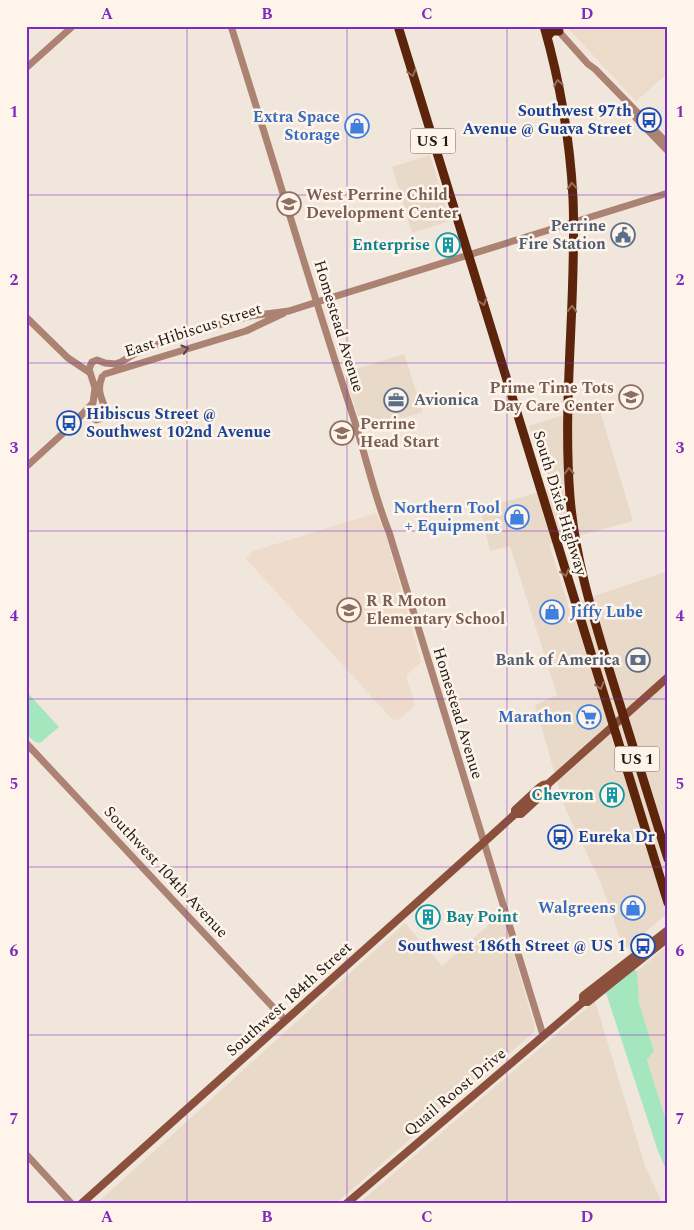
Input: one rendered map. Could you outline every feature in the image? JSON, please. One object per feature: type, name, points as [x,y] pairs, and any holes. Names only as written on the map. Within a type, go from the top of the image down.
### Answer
[{"type":"highway","name":"South Dixie Highway","points":[[398,26],[668,903]]},
{"type":"highway","name":"South Dixie Highway","points":[[544,26],[558,80],[571,172],[573,223],[568,453],[573,523],[585,588],[668,859]]},
{"type":"highway","points":[[547,37],[556,29]]},
{"type":"highway","points":[[572,592],[585,588]]},
{"type":"highway","points":[[637,805],[650,801]]},
{"type":"main road","name":"Southwest 184th Street","points":[[82,1204],[515,814],[521,814],[546,791],[548,784],[668,677]]},
{"type":"main road","name":"Quail Roost Drive","points":[[583,1002],[583,996],[668,930]]},
{"type":"main road","name":"Quail Roost Drive","points":[[346,1204],[543,1035],[583,1002],[588,1002],[668,938]]},
{"type":"street","points":[[26,68],[73,26]]},
{"type":"street","name":"Homestead Avenue","points":[[231,26],[543,1035]]},
{"type":"street","points":[[556,29],[668,144]]},
{"type":"street","points":[[588,64],[592,72],[668,151]]},
{"type":"street","points":[[468,255],[668,193]]},
{"type":"street","name":"East Hibiscus Street","points":[[105,363],[120,362],[143,349],[250,316],[289,310],[468,255]]},
{"type":"street","name":"East Hibiscus Street","points":[[103,376],[246,331],[289,310]]},
{"type":"street","points":[[26,317],[68,358],[96,378],[103,376]]},
{"type":"street","points":[[64,353],[84,362],[97,360],[105,363],[107,369],[103,376],[100,392],[106,411],[104,416],[100,420],[91,418],[71,426]]},
{"type":"street","points":[[26,467],[88,410],[93,403],[95,388],[89,366],[92,362]]},
{"type":"street","points":[[93,403],[99,402],[104,405]]},
{"type":"street","points":[[88,410],[91,418]]},
{"type":"street","name":"Southwest 104th Avenue","points":[[26,743],[285,1020]]},
{"type":"street","points":[[26,1154],[72,1204]]},
{"type":"shaded area","points":[[566,26],[668,26],[668,73],[636,101]]},
{"type":"shaded area","points":[[430,155],[450,221],[412,233],[392,167]]},
{"type":"shaded area","points":[[404,354],[423,412],[363,429],[345,376],[346,372]]},
{"type":"shaded area","points":[[598,404],[633,521],[549,544],[568,605],[668,571],[668,913],[624,950],[601,883],[564,806],[535,705],[557,695],[510,546],[490,551],[480,509],[549,489],[529,426]]},
{"type":"shaded area","name":"R R Moton Elementary School","points":[[376,513],[385,532],[421,662],[406,676],[415,705],[399,720],[390,717],[246,559],[253,551]]},
{"type":"shaded area","points":[[502,913],[535,1028],[534,1032],[335,1204],[96,1204],[405,923],[442,966]]},
{"type":"shaded area","points":[[666,947],[668,948],[668,1127],[647,1060],[654,1051],[639,1003],[637,988],[637,971]]},
{"type":"shaded area","points":[[595,1001],[645,1166],[663,1204],[358,1204]]},
{"type":"green space","points":[[26,691],[59,727],[40,743],[35,742],[26,734]]},
{"type":"green space","points":[[634,970],[637,971],[639,1003],[654,1051],[647,1060],[668,1127],[668,1174],[658,1151],[606,993]]},
{"type":"place","name":"Southwest 97th Avenue @ Guava Street","points":[[649,120]]},
{"type":"place","name":"Extra Space Storage","points":[[357,126]]},
{"type":"place","name":"West Perrine Child Development Center","points":[[289,204]]},
{"type":"place","name":"Perrine Fire Station","points":[[623,235]]},
{"type":"place","name":"Enterprise","points":[[448,245]]},
{"type":"place","name":"Prime Time Tots Day Care Center","points":[[631,397]]},
{"type":"place","name":"Avionica","points":[[396,400]]},
{"type":"place","name":"Hibiscus Street @ Southwest 102nd Avenue","points":[[69,423]]},
{"type":"place","name":"Perrine Head Start","points":[[342,433]]},
{"type":"place","name":"Northern Tool + Equipment","points":[[517,517]]},
{"type":"place","name":"R R Moton Elementary School","points":[[349,610]]},
{"type":"place","name":"Jiffy Lube","points":[[552,612]]},
{"type":"place","name":"Bank of America","points":[[638,660]]},
{"type":"place","name":"Marathon","points":[[589,717]]},
{"type":"place","name":"Chevron","points":[[612,795]]},
{"type":"place","name":"Eureka Dr","points":[[560,837]]},
{"type":"place","name":"Walgreens","points":[[633,908]]},
{"type":"place","name":"Bay Point","points":[[428,917]]},
{"type":"place","name":"Southwest 186th Street @ US 1","points":[[643,946]]}]
